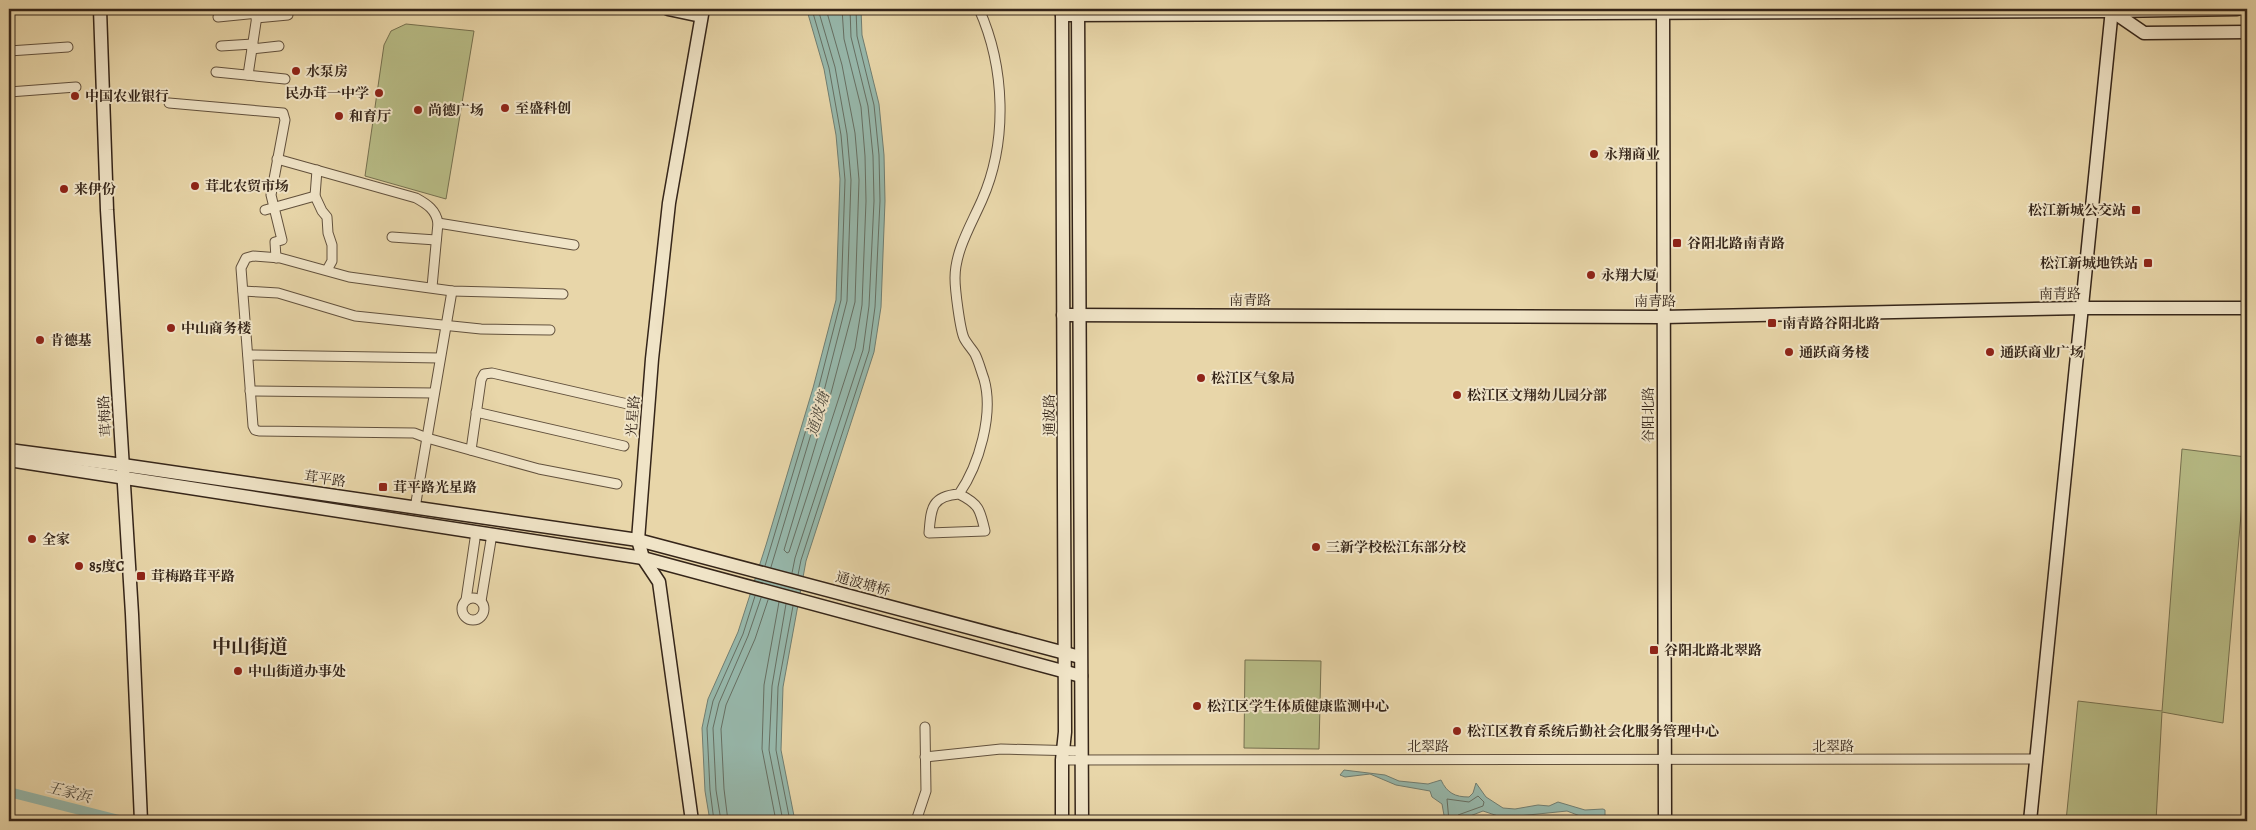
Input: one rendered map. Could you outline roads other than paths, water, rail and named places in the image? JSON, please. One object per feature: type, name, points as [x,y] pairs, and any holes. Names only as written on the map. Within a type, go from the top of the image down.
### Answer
[{"type":"street","name":"茸梅路","points":[[100,9],[107,210],[142,821]]},
{"type":"street","points":[[668,9],[702,12]]},
{"type":"street","points":[[959,494],[974,502],[980,510],[984,531],[930,533],[931,516],[935,503],[942,497],[959,494],[969,479],[985,431],[986,394],[984,381],[975,355],[964,337],[955,280],[956,264],[989,182],[1000,119],[1000,82],[990,37],[978,9]]},
{"type":"street","points":[[1062,12],[2237,9]]},
{"type":"street","points":[[2112,10],[2144,33],[2247,32]]},
{"type":"street","points":[[2030,821],[2112,10]]},
{"type":"street","name":"谷阳北路","points":[[1663,11],[1662,317],[1665,821]]},
{"type":"street","name":"光星路","points":[[692,821],[659,582],[644,558],[638,540],[652,359],[669,203],[702,12]]},
{"type":"street","name":"通波路","points":[[1062,12],[1065,653],[1062,821]]},
{"type":"street","points":[[1078,12],[1082,821]]},
{"type":"street","points":[[218,16],[257,13],[288,15]]},
{"type":"street","points":[[248,75],[257,13]]},
{"type":"street","points":[[221,46],[279,46]]},
{"type":"street","points":[[9,51],[68,47]]},
{"type":"street","points":[[216,72],[285,79]]},
{"type":"street","points":[[9,92],[76,87]]},
{"type":"street","points":[[168,103],[283,113],[285,120],[269,209],[282,240],[275,242],[276,258]]},
{"type":"street","points":[[277,159],[416,198],[432,210],[437,216],[438,223],[432,287]]},
{"type":"street","points":[[317,170],[315,196],[328,223],[332,254],[327,270]]},
{"type":"street","points":[[269,209],[315,196]]},
{"type":"street","points":[[438,223],[574,245]]},
{"type":"street","points":[[392,237],[436,240]]},
{"type":"street","points":[[563,294],[452,291],[350,276],[276,258],[253,256],[246,258],[241,268],[250,391],[255,430],[414,433],[539,469],[617,484]]},
{"type":"street","points":[[243,291],[278,293],[355,316],[481,329],[550,330]]},
{"type":"street","points":[[415,508],[452,291]]},
{"type":"street","name":"南青路","points":[[1063,315],[1662,317],[2082,308],[2247,308]]},
{"type":"street","points":[[248,355],[440,358]]},
{"type":"street","points":[[471,450],[481,380],[484,374],[492,373],[632,405]]},
{"type":"street","points":[[250,391],[434,394]]},
{"type":"street","points":[[476,412],[624,446]]},
{"type":"street","name":"茸平路","points":[[9,450],[123,471],[415,508],[638,540]]},
{"type":"street","points":[[9,460],[123,471],[476,532],[644,558],[1080,676]]},
{"type":"street","points":[[476,532],[466,600],[462,606],[463,614],[472,620],[480,618],[484,612],[481,601],[492,534]]},
{"type":"street","name":"通波塘桥","points":[[638,540],[1080,657]]},
{"type":"street","points":[[466,600],[472,597],[481,601]]},
{"type":"street","points":[[916,821],[926,791],[925,727]]},
{"type":"street","name":"北翠路","points":[[925,757],[1001,749],[1062,755],[1664,760],[2035,759]]},
{"type":"water","name":"通波塘","points":[[802,9],[861,9],[862,35],[879,104],[884,155],[885,201],[881,307],[874,352],[806,561],[783,687],[781,750],[795,821],[710,821],[705,791],[702,728],[708,699],[738,632],[766,545],[813,388],[836,300],[840,179],[836,135],[824,69],[808,14],[802,12]]},
{"type":"water","points":[[1344,770],[1385,775],[1399,781],[1428,784],[1441,780],[1449,791],[1464,797],[1469,797],[1473,793],[1476,783],[1486,797],[1503,808],[1515,809],[1538,805],[1549,806],[1558,802],[1585,810],[1603,809],[1605,810],[1605,816],[1602,820],[1589,816],[1580,816],[1567,811],[1509,817],[1483,811],[1457,821],[1445,821],[1442,804],[1432,797],[1430,791],[1396,785],[1370,774],[1345,777],[1340,775]]},
{"type":"waterway","name":"王家浜","points":[[9,792],[123,821]]},
{"type":"place","name":"水泵房","points":[[296,71]]},
{"type":"place","name":"民办茸一中学","points":[[379,93]]},
{"type":"place","name":"中国农业银行","points":[[75,96]]},
{"type":"place","name":"至盛科创","points":[[505,108]]},
{"type":"place","name":"尚德广场","points":[[418,110]]},
{"type":"place","name":"和育厅","points":[[339,116]]},
{"type":"place","name":"永翔商业","points":[[1594,154]]},
{"type":"place","name":"茸北农贸市场","points":[[195,186]]},
{"type":"place","name":"来伊份","points":[[64,189]]},
{"type":"place","name":"松江新城公交站","points":[[2136,210]]},
{"type":"place","name":"谷阳北路南青路","points":[[1677,243]]},
{"type":"place","name":"松江新城地铁站","points":[[2148,263]]},
{"type":"place","name":"永翔大厦","points":[[1591,275]]},
{"type":"place","name":"南青路谷阳北路","points":[[1772,323]]},
{"type":"place","name":"中山商务楼","points":[[171,328]]},
{"type":"place","name":"肯德基","points":[[40,340]]},
{"type":"place","name":"通跃商务楼","points":[[1789,352]]},
{"type":"place","name":"通跃商业广场","points":[[1990,352]]},
{"type":"place","name":"松江区气象局","points":[[1201,378]]},
{"type":"place","name":"松江区文翔幼儿园分部","points":[[1457,395]]},
{"type":"place","name":"茸平路光星路","points":[[383,487]]},
{"type":"place","name":"全家","points":[[32,539]]},
{"type":"place","name":"三新学校松江东部分校","points":[[1316,547]]},
{"type":"place","name":"85度C","points":[[79,566]]},
{"type":"place","name":"茸梅路茸平路","points":[[141,576]]},
{"type":"place","name":"谷阳北路北翠路","points":[[1654,650]]},
{"type":"place","name":"中山街道办事处","points":[[238,671]]},
{"type":"place","name":"松江区学生体质健康监测中心","points":[[1197,706]]},
{"type":"place","name":"松江区教育系统后勤社会化服务管理中心","points":[[1457,731]]},
{"type":"district","name":"中山街道","points":[[250,647]]}]
